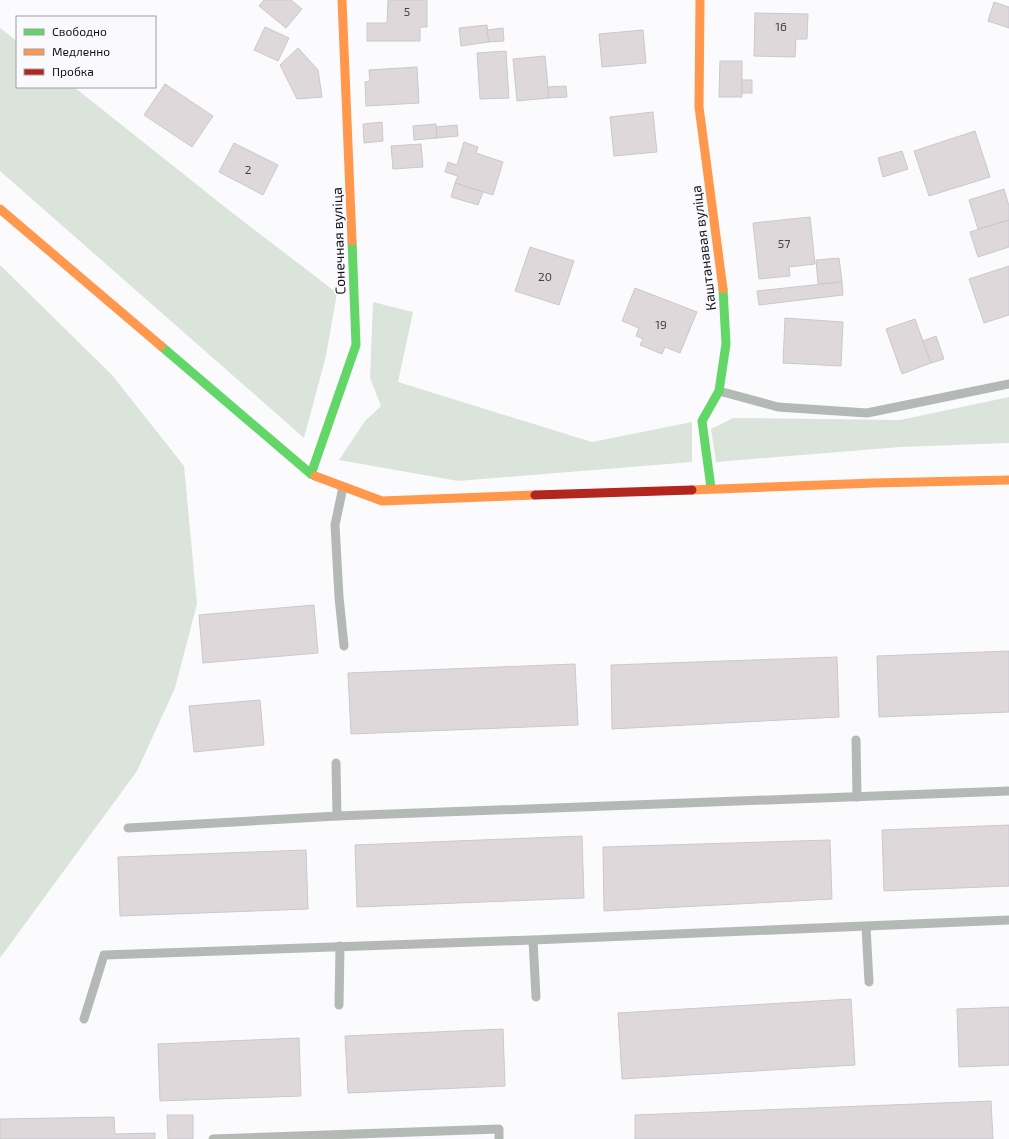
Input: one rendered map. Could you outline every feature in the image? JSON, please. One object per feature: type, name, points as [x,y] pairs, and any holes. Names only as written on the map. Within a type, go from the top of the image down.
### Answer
[{"type":"main road","name":"Сонечная вуліца","points":[[310,474],[356,345],[342,0]]},
{"type":"main road","name":"Каштанавая вуліца","points":[[700,0],[699,107],[723,290],[726,344],[719,391],[702,421],[711,488]]},
{"type":"main road","points":[[0,209],[310,474],[382,502],[711,488],[1009,480]]},
{"type":"lane","points":[[719,391],[778,407],[867,413],[1009,384]]},
{"type":"lane","points":[[344,487],[335,526],[339,597],[344,646]]},
{"type":"lane","points":[[856,740],[857,797]]},
{"type":"lane","points":[[336,763],[337,816]]},
{"type":"lane","points":[[128,828],[337,816],[1009,791]]},
{"type":"lane","points":[[84,1019],[104,955],[533,940],[1009,920]]},
{"type":"lane","points":[[866,927],[869,982]]},
{"type":"lane","points":[[533,940],[536,997]]},
{"type":"lane","points":[[339,1005],[340,946]]},
{"type":"lane","points":[[213,1139],[498,1130],[499,1139]]},
{"type":"shaded area","points":[[0,28],[16,40],[16,88],[75,88],[230,211],[337,293],[326,356],[304,438],[0,171]]},
{"type":"shaded area","points":[[0,265],[112,375],[184,466],[197,604],[175,688],[137,771],[0,958]]},
{"type":"shaded area","points":[[373,302],[413,312],[398,382],[592,442],[692,422],[692,462],[458,481],[339,460],[365,421],[381,406],[370,378]]},
{"type":"shaded area","points":[[1009,397],[1009,443],[900,447],[716,462],[711,429],[733,418],[900,420]]},
{"type":"building","points":[[264,0],[291,0],[302,9],[286,28],[259,6]]},
{"type":"building","points":[[388,0],[427,0],[427,27],[420,27],[420,41],[367,41],[367,23],[387,23]]},
{"type":"building","points":[[994,2],[1009,7],[1009,28],[988,21]]},
{"type":"building","points":[[755,13],[808,14],[807,39],[796,39],[795,57],[754,56]]},
{"type":"building","points":[[487,25],[489,42],[461,46],[459,28]]},
{"type":"building","points":[[265,27],[289,38],[278,61],[254,50]]},
{"type":"building","points":[[503,28],[504,41],[489,42],[487,30]]},
{"type":"building","points":[[643,30],[646,63],[602,67],[599,34]]},
{"type":"building","points":[[298,48],[318,70],[322,97],[297,99],[280,65]]},
{"type":"building","points":[[506,51],[509,98],[480,99],[477,53]]},
{"type":"building","points":[[545,56],[549,98],[517,101],[513,59]]},
{"type":"building","points":[[720,61],[742,61],[742,97],[719,97]]},
{"type":"building","points":[[417,67],[419,103],[366,106],[365,82],[370,81],[369,70]]},
{"type":"building","points":[[742,80],[752,80],[752,93],[742,93]]},
{"type":"building","points":[[165,84],[213,116],[192,147],[144,115]]},
{"type":"building","points":[[566,86],[567,97],[549,98],[548,87]]},
{"type":"building","points":[[653,112],[657,152],[614,156],[610,117]]},
{"type":"building","points":[[382,122],[383,141],[364,143],[363,124]]},
{"type":"building","points":[[436,124],[437,138],[414,140],[413,126]]},
{"type":"building","points":[[457,125],[458,136],[437,138],[436,127]]},
{"type":"building","points":[[975,131],[990,177],[929,196],[914,151]]},
{"type":"building","points":[[464,142],[478,147],[476,153],[503,162],[493,195],[455,183],[458,176],[445,172],[448,162],[457,165]]},
{"type":"building","points":[[234,143],[278,165],[263,195],[219,172]]},
{"type":"building","points":[[421,144],[423,167],[393,169],[391,146]]},
{"type":"building","points":[[902,151],[908,169],[883,177],[878,158]]},
{"type":"building","points":[[455,183],[483,192],[478,205],[451,197]]},
{"type":"building","points":[[1004,189],[1009,206],[1009,220],[978,229],[969,200]]},
{"type":"building","points":[[810,217],[815,264],[789,267],[790,276],[759,279],[753,223]]},
{"type":"building","points":[[1009,220],[1009,247],[978,257],[970,232]]},
{"type":"building","points":[[530,247],[574,261],[559,305],[515,291]]},
{"type":"building","points":[[839,258],[842,282],[818,284],[816,260]]},
{"type":"building","points":[[1009,266],[1009,315],[984,323],[969,279]]},
{"type":"building","points":[[842,282],[843,295],[759,305],[757,291]]},
{"type":"building","points":[[635,288],[697,312],[680,353],[665,347],[662,354],[640,345],[643,339],[636,336],[639,328],[622,321]]},
{"type":"building","points":[[785,318],[843,322],[841,366],[783,363]]},
{"type":"building","points":[[915,319],[931,363],[902,374],[886,329]]},
{"type":"building","points":[[936,336],[944,359],[931,363],[923,341]]},
{"type":"building","points":[[314,605],[318,653],[203,663],[199,615]]},
{"type":"building","points":[[1009,651],[1009,712],[879,717],[877,656]]},
{"type":"building","points":[[837,657],[839,717],[612,729],[611,665]]},
{"type":"building","points":[[575,664],[578,725],[351,734],[348,673]]},
{"type":"building","points":[[260,700],[264,745],[194,752],[189,706]]},
{"type":"building","points":[[1009,825],[1009,886],[884,891],[882,830]]},
{"type":"building","points":[[582,836],[584,898],[357,907],[355,845]]},
{"type":"building","points":[[830,840],[832,899],[604,911],[603,847]]},
{"type":"building","points":[[306,850],[308,909],[120,916],[118,857]]},
{"type":"building","points":[[851,999],[855,1065],[622,1079],[618,1013]]},
{"type":"building","points":[[1009,1007],[1009,1065],[959,1067],[957,1009]]},
{"type":"building","points":[[503,1029],[505,1086],[348,1093],[345,1036]]},
{"type":"building","points":[[299,1038],[301,1096],[160,1101],[158,1044]]},
{"type":"building","points":[[991,1101],[993,1139],[635,1139],[635,1115]]},
{"type":"building","points":[[167,1115],[193,1115],[193,1139],[168,1139]]},
{"type":"building","points":[[114,1117],[115,1134],[155,1133],[155,1139],[0,1139],[0,1119]]},
{"type":"traffic: fast","points":[[311,474],[356,345],[352,241]]},
{"type":"traffic: fast","points":[[711,488],[702,421],[719,391],[726,344],[723,289]]},
{"type":"traffic: fast","points":[[161,346],[315,476]]},
{"type":"traffic: slow","points":[[342,0],[352,241]]},
{"type":"traffic: slow","points":[[700,0],[699,107],[723,289]]},
{"type":"traffic: slow","points":[[0,209],[161,346]]},
{"type":"traffic: slow","points":[[315,476],[382,501],[535,495]]},
{"type":"traffic: slow","points":[[692,490],[874,483],[1009,480]]},
{"type":"traffic: jam","points":[[535,495],[692,490]]}]
